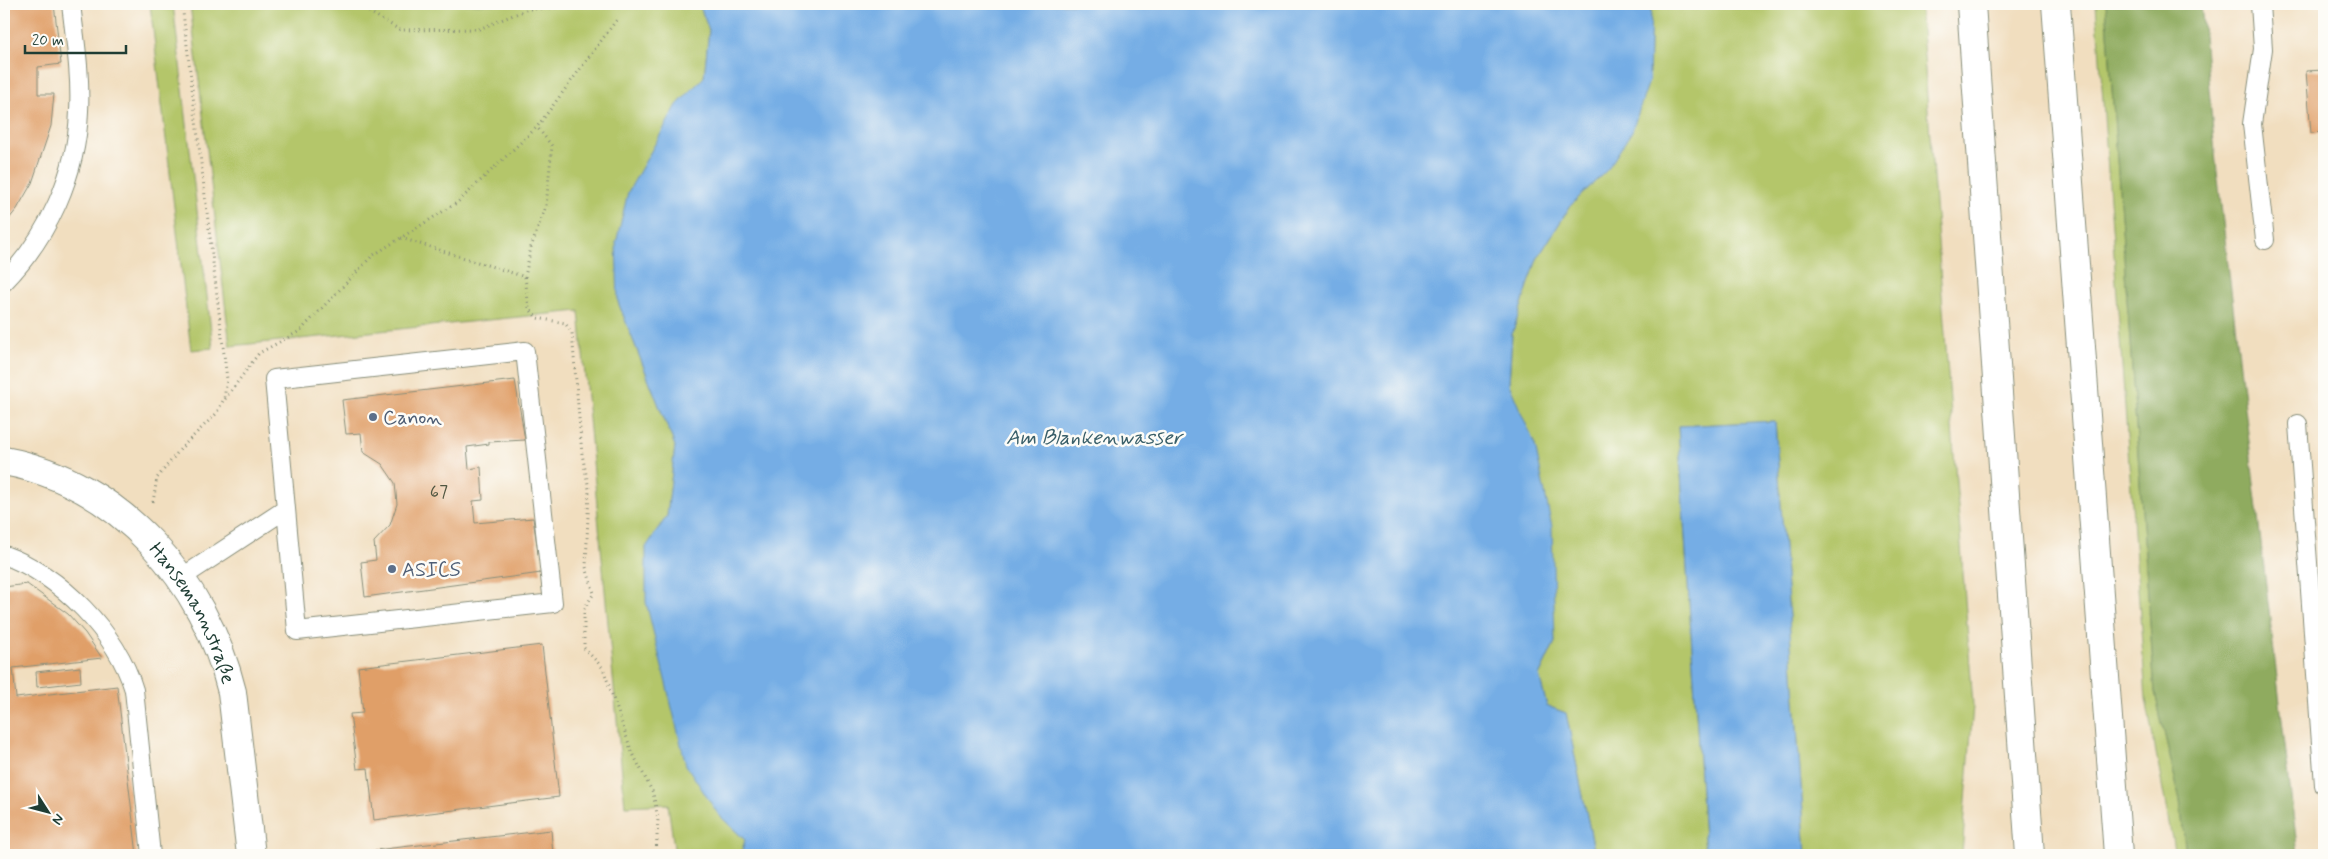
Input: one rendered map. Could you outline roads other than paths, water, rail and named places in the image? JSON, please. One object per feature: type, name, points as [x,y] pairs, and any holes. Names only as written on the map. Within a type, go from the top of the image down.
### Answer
[{"type":"main road","points":[[1970,4],[2030,855]]},
{"type":"main road","points":[[2056,4],[2118,855]]},
{"type":"main road","name":"Hansemannstraße","points":[[4,461],[36,469],[85,489],[146,537],[181,578],[218,644],[226,668],[232,692],[251,855]]},
{"type":"lane","points":[[4,282],[16,270],[40,237],[59,201],[70,168],[79,112],[79,72],[71,4]]},
{"type":"lane","points":[[2260,4],[2263,49],[2252,124],[2266,240]]},
{"type":"lane","points":[[525,351],[552,603],[297,631],[286,509],[274,379],[525,351]]},
{"type":"lane","points":[[2298,424],[2324,785]]},
{"type":"lane","points":[[181,578],[286,509]]},
{"type":"lane","points":[[4,555],[42,573],[71,597],[106,636],[130,674],[134,690],[151,855]]},
{"type":"water","name":"Am Blankenwasser","points":[[699,4],[1651,4],[1649,81],[1632,131],[1608,169],[1571,205],[1537,259],[1512,334],[1509,384],[1535,445],[1552,527],[1555,642],[1539,676],[1547,706],[1566,713],[1595,855],[741,855],[745,840],[718,814],[686,765],[646,602],[646,547],[667,516],[675,446],[618,302],[616,243],[628,192],[677,105],[704,77],[709,30]]},
{"type":"water","points":[[1775,421],[1806,855],[1705,855],[1678,426]]},
{"type":"place","name":"Canon","points":[[373,417]]},
{"type":"place","name":"ASICS","points":[[392,569]]}]
